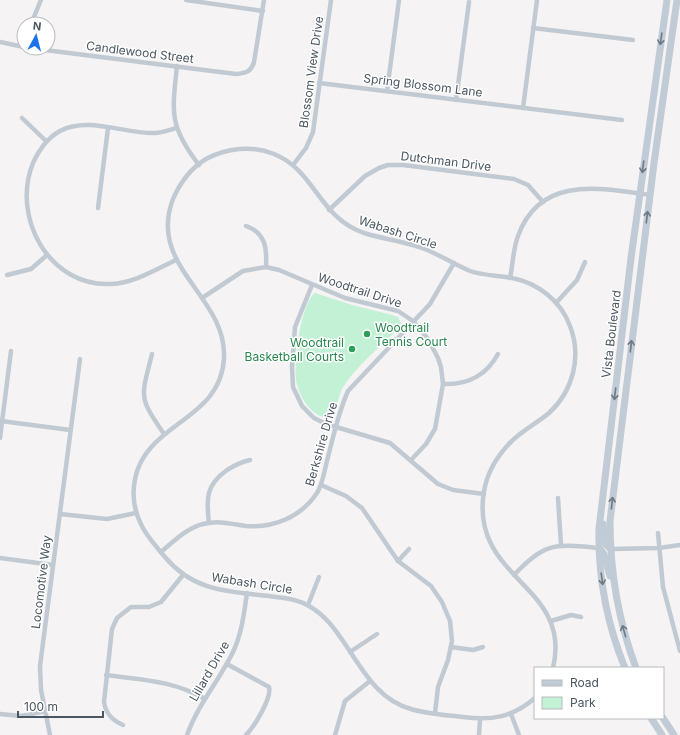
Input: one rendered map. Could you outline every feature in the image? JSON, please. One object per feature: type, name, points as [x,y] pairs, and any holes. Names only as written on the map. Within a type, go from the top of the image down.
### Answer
[{"type":"main road","name":"Vista Boulevard","points":[[625,667],[606,606],[599,548],[601,506],[640,193],[675,1]]},
{"type":"main road","name":"Vista Boulevard","points":[[636,667],[623,631],[614,589],[611,549],[612,501],[675,1]]},
{"type":"main road","points":[[601,506],[606,545],[611,549]]},
{"type":"main road","points":[[599,548],[604,554],[614,589]]},
{"type":"main road","points":[[652,719],[662,735]]},
{"type":"main road","points":[[664,719],[674,735]]},
{"type":"street","points":[[34,16],[41,0]]},
{"type":"street","points":[[186,0],[263,11],[264,0]]},
{"type":"street","name":"Blossom View Drive","points":[[293,165],[310,140],[320,83],[331,0]]},
{"type":"street","points":[[387,91],[399,0]]},
{"type":"street","points":[[523,108],[537,0]]},
{"type":"street","points":[[456,100],[469,2]]},
{"type":"street","name":"Candlewood Street","points":[[56,51],[236,74],[249,72],[254,62],[263,11]]},
{"type":"street","points":[[533,28],[633,40]]},
{"type":"street","points":[[0,42],[16,45]]},
{"type":"street","points":[[178,66],[173,108],[176,128],[185,148],[198,165]]},
{"type":"street","name":"Spring Blossom Lane","points":[[320,83],[622,120]]},
{"type":"street","points":[[22,118],[46,141]]},
{"type":"street","points":[[176,128],[154,133],[77,126],[59,131],[46,141],[31,167],[26,192],[28,216],[32,228],[47,255],[56,265],[73,276],[102,284],[121,283],[132,280],[176,260]]},
{"type":"street","points":[[98,208],[108,128]]},
{"type":"street","name":"Wabash Circle","points":[[534,699],[524,707],[511,714],[496,718],[480,719],[411,710],[392,702],[370,681],[326,618],[308,605],[289,599],[208,587],[183,575],[161,552],[145,532],[136,513],[134,484],[139,464],[149,448],[164,434],[206,402],[218,385],[224,355],[222,333],[215,318],[176,260],[169,234],[170,208],[179,187],[198,165],[216,154],[227,151],[246,149],[276,155],[293,165],[308,180],[328,210],[340,220],[359,231],[419,247],[475,272],[510,278],[535,286],[556,303],[568,321],[575,342],[575,362],[571,382],[566,392],[553,410],[516,437],[500,454],[489,473],[484,494],[483,516],[488,538],[499,559],[540,602],[551,622],[556,645],[553,667]]},
{"type":"street","name":"Dutchman Drive","points":[[328,210],[371,171],[395,165],[514,179],[528,185],[543,202]]},
{"type":"street","points":[[510,278],[518,236],[528,217],[543,202],[562,192],[580,188],[598,188],[650,195]]},
{"type":"street","points":[[246,226],[257,231],[265,242],[267,253],[266,268]]},
{"type":"street","points":[[7,276],[31,269],[47,255]]},
{"type":"street","points":[[556,303],[577,280],[585,262]]},
{"type":"street","name":"Berkshire Drive","points":[[161,552],[193,527],[209,522],[256,526],[276,524],[295,515],[303,509],[321,485],[336,427],[348,391],[430,304],[454,263]]},
{"type":"street","name":"Woodtrail Drive","points":[[202,298],[243,271],[266,268],[278,270],[345,298],[394,310],[413,321],[428,339],[438,358],[441,367],[443,384],[435,429],[426,444],[411,460]]},
{"type":"street","points":[[312,285],[295,327],[292,367],[292,382],[298,399],[308,412],[318,420],[336,427],[386,441],[397,447],[438,484],[453,490],[484,494]]},
{"type":"street","points":[[0,438],[11,351]]},
{"type":"street","points":[[152,354],[143,388],[144,401],[146,407],[164,434]]},
{"type":"street","points":[[443,384],[457,385],[468,382],[492,365],[498,354]]},
{"type":"street","name":"Locomotive Way","points":[[50,735],[41,690],[40,666],[80,359]]},
{"type":"street","points":[[1,422],[70,430]]},
{"type":"street","points":[[209,522],[207,501],[214,482],[238,462],[250,460]]},
{"type":"street","points":[[321,485],[346,496],[362,508],[398,561],[431,586],[442,602],[450,621],[451,647],[438,687],[435,713]]},
{"type":"street","points":[[558,498],[561,545]]},
{"type":"street","points":[[60,514],[107,519],[136,513]]},
{"type":"street","points":[[658,533],[663,587],[680,651]]},
{"type":"street","points":[[514,575],[537,553],[545,549],[561,545],[599,548]]},
{"type":"street","points":[[611,549],[659,548],[680,545]]},
{"type":"street","points":[[398,561],[409,549]]},
{"type":"street","points":[[0,558],[53,565]]},
{"type":"street","points":[[123,725],[113,720],[105,708],[104,696],[112,629],[117,618],[131,607],[149,607],[161,602],[183,575]]},
{"type":"street","points":[[308,605],[319,577]]},
{"type":"street","name":"Lillard Drive","points":[[187,735],[195,715],[227,664],[238,639],[247,593]]},
{"type":"street","points":[[551,622],[571,615],[581,617]]},
{"type":"street","points":[[350,652],[377,634]]},
{"type":"street","points":[[451,647],[473,650],[483,647]]},
{"type":"street","points":[[227,664],[269,687],[269,695],[252,729],[246,735]]},
{"type":"street","points":[[106,675],[170,684],[186,689],[205,699]]},
{"type":"street","points":[[335,735],[345,701],[370,681]]},
{"type":"street","points":[[0,714],[21,716],[46,711]]},
{"type":"street","points":[[511,714],[519,735]]},
{"type":"street","points":[[479,735],[480,719]]},
{"type":"green space","points":[[315,293],[352,305],[398,317],[401,323],[397,330],[360,365],[347,381],[340,393],[334,413],[328,418],[322,417],[312,411],[304,401],[297,384],[296,376],[297,351],[302,322],[305,309]]},
{"type":"place","name":"Woodtrail Tennis Court","points":[[367,334]]},
{"type":"place","name":"Woodtrail Basketball Courts","points":[[352,349]]}]
